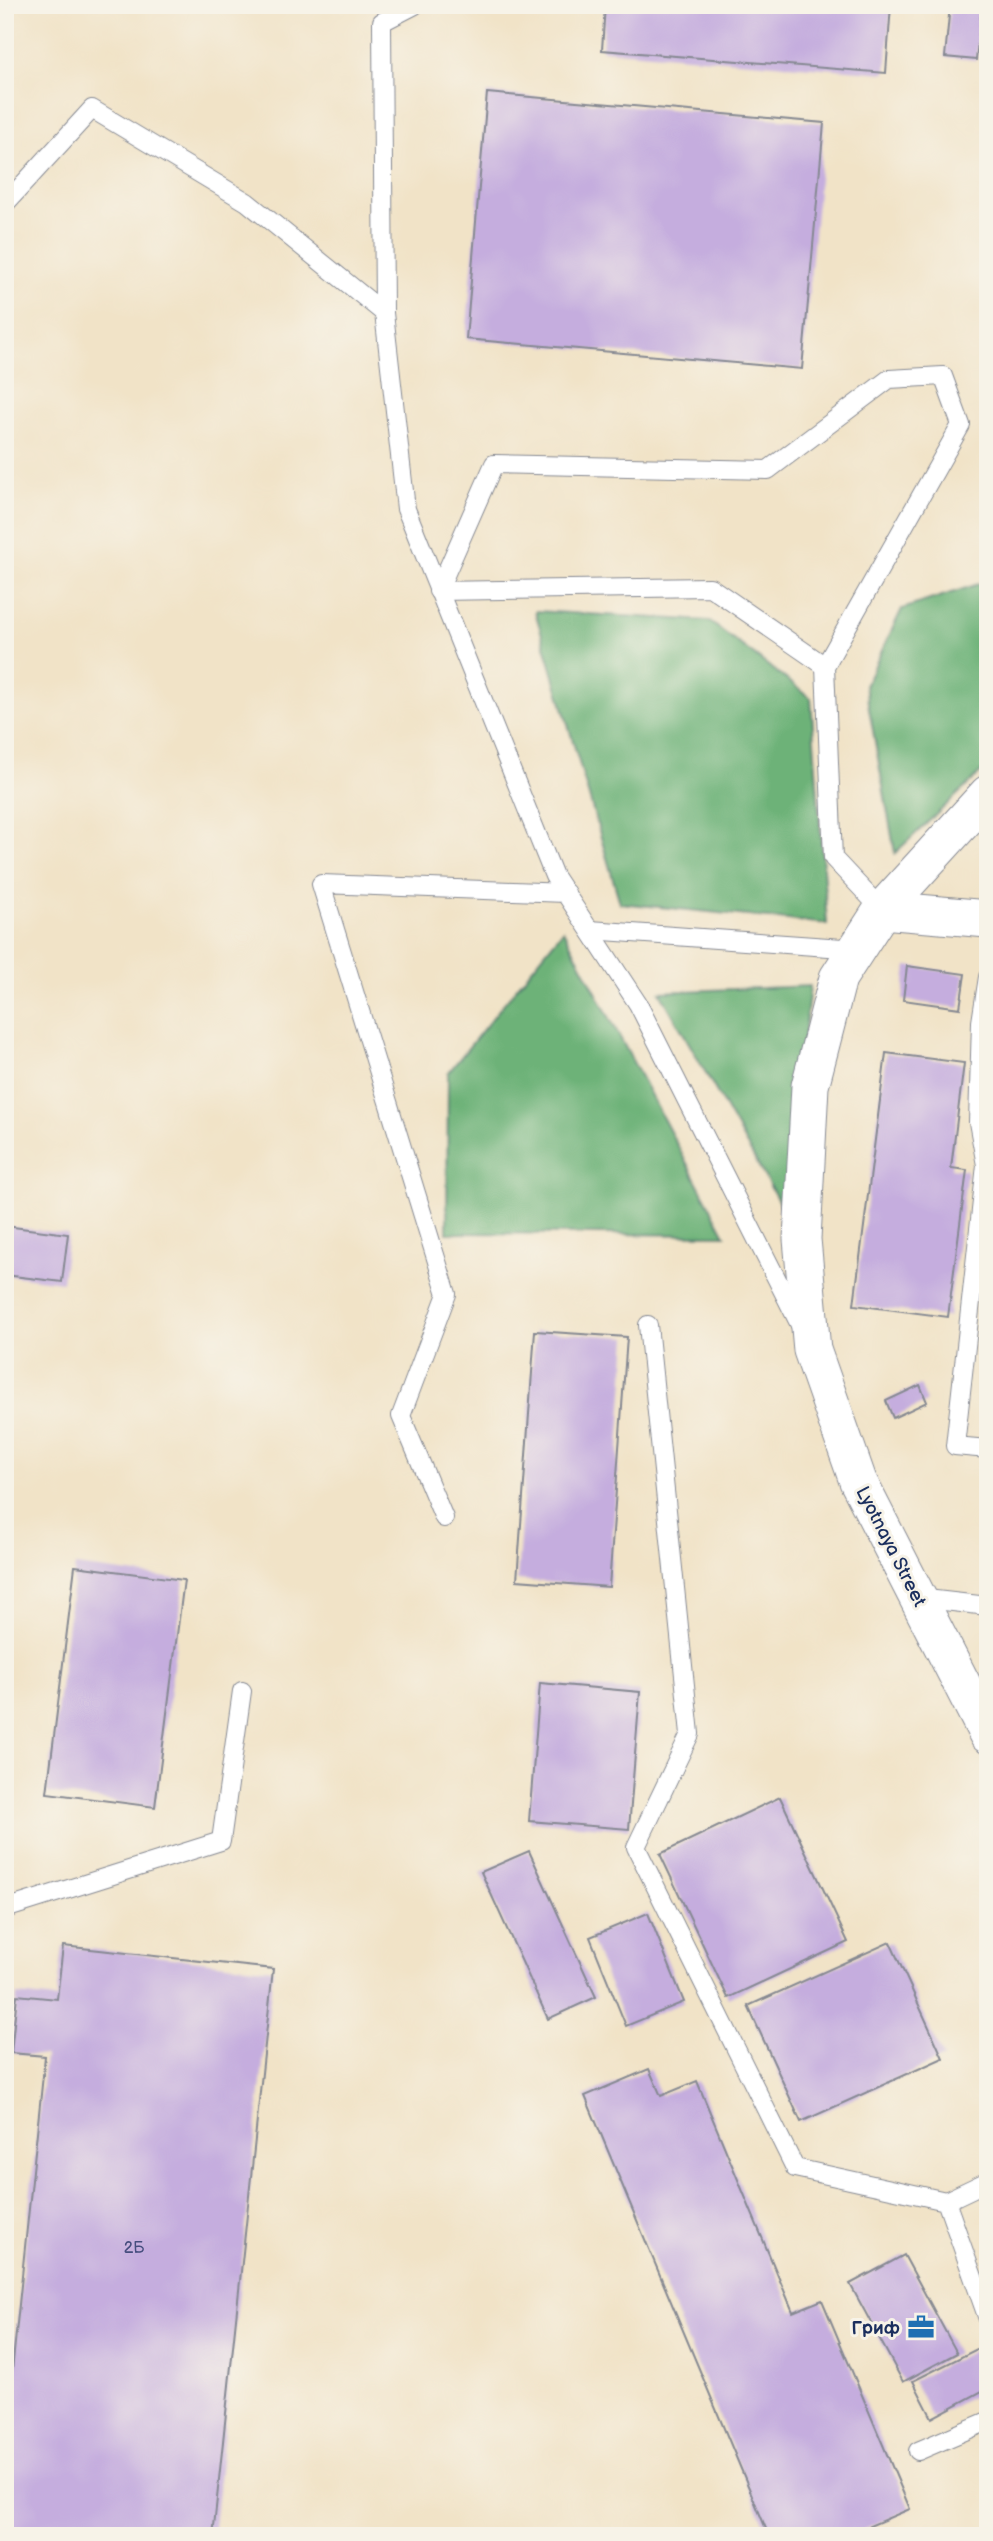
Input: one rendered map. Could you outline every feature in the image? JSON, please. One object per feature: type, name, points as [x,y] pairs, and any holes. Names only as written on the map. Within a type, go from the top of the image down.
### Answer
[{"type":"street","name":"Lyotnaya Street","points":[[988,794],[882,910],[838,978],[810,1086],[802,1239],[812,1350],[858,1481],[988,1735]]},
{"type":"street","points":[[882,910],[988,919]]},
{"type":"lane","points":[[415,5],[382,22],[384,313],[405,509],[555,876],[638,1004],[812,1350]]},
{"type":"lane","points":[[5,204],[92,109],[247,202],[384,313]]},
{"type":"lane","points":[[438,591],[494,464],[768,470],[889,379],[943,376],[961,425],[825,666],[833,858],[882,910]]},
{"type":"lane","points":[[438,591],[710,587],[825,666]]},
{"type":"lane","points":[[444,1518],[401,1416],[447,1294],[321,884],[566,893]]},
{"type":"lane","points":[[590,930],[857,949]]},
{"type":"lane","points":[[988,977],[981,1022],[986,1165],[955,1446],[988,1449]]},
{"type":"lane","points":[[648,1325],[690,1734],[636,1847],[794,2168],[946,2201],[988,2181]]},
{"type":"lane","points":[[918,1598],[988,1606]]},
{"type":"lane","points":[[5,1909],[221,1841],[242,1691]]},
{"type":"lane","points":[[946,2201],[988,2319]]},
{"type":"lane","points":[[918,2451],[988,2421]]},
{"type":"green space","points":[[988,581],[988,766],[895,853],[865,686],[902,609]]},
{"type":"green space","points":[[535,611],[709,621],[811,698],[827,924],[620,903]]},
{"type":"green space","points":[[563,930],[725,1235],[447,1233],[448,1073]]},
{"type":"green space","points":[[810,986],[784,1211],[660,992]]},
{"type":"building","points":[[605,5],[891,5],[886,73],[602,50]]},
{"type":"building","points":[[950,5],[982,5],[976,60],[945,57]]},
{"type":"building","points":[[487,93],[824,123],[802,369],[466,339]]},
{"type":"building","points":[[907,966],[965,974],[960,1008],[903,1000]]},
{"type":"building","points":[[886,1053],[964,1063],[951,1168],[967,1170],[948,1317],[854,1305]]},
{"type":"building","points":[[5,1226],[68,1234],[62,1282],[5,1275]]},
{"type":"building","points":[[535,1331],[627,1337],[609,1587],[517,1580]]},
{"type":"building","points":[[920,1385],[927,1402],[893,1418],[886,1401]]},
{"type":"building","points":[[75,1566],[184,1580],[155,1807],[47,1793]]},
{"type":"building","points":[[540,1683],[640,1692],[629,1829],[529,1821]]},
{"type":"building","points":[[780,1797],[848,1942],[728,1998],[660,1854]]},
{"type":"building","points":[[529,1851],[596,1997],[548,2019],[481,1872]]},
{"type":"building","points":[[648,1913],[684,2002],[626,2026],[590,1937]]},
{"type":"building","points":[[890,1942],[943,2058],[801,2122],[748,2006]]},
{"type":"building","points":[[63,1946],[273,1969],[213,2536],[5,2536],[5,2438],[45,2056],[11,2053],[17,1995],[57,1999]]},
{"type":"building","points":[[649,2069],[661,2096],[697,2081],[793,2312],[822,2300],[910,2509],[846,2536],[769,2536],[585,2096]]},
{"type":"building","points":[[904,2255],[957,2353],[903,2382],[850,2284]]},
{"type":"building","points":[[979,2348],[988,2364],[988,2388],[932,2418],[913,2381]]},
{"type":"place","name":"Гриф","points":[[921,2327]]}]
